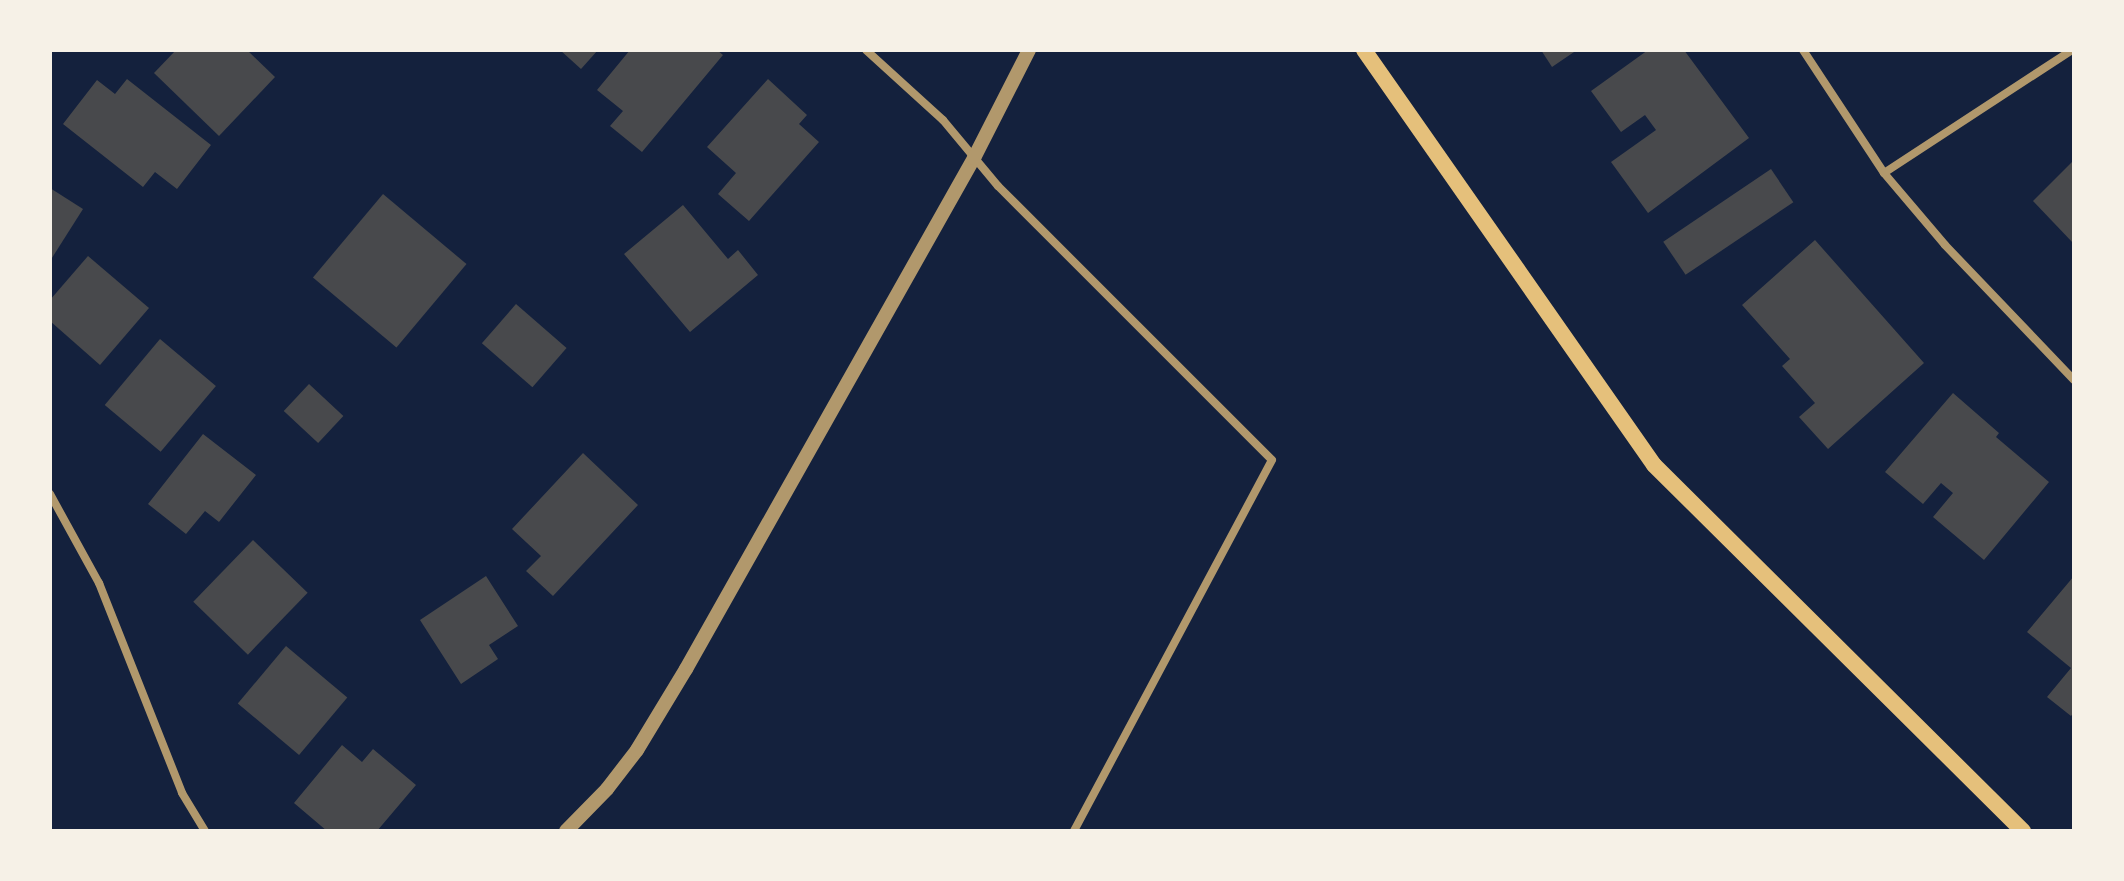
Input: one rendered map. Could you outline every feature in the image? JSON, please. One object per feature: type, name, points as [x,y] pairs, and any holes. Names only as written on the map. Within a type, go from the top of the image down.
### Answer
[{"type":"main road","points":[[1364,50],[1654,465],[2023,831]]},
{"type":"street","points":[[866,50],[943,120],[974,158],[1272,460],[1074,831]]},
{"type":"street","points":[[566,831],[607,789],[637,750],[678,682],[974,158],[1029,50]]},
{"type":"street","points":[[1803,50],[1884,173],[1945,245],[2074,380]]},
{"type":"street","points":[[1884,173],[2072,50]]},
{"type":"street","points":[[50,494],[99,583],[182,793],[205,831]]},
{"type":"building","points":[[176,50],[247,50],[275,77],[219,136],[154,73]]},
{"type":"building","points":[[560,50],[598,50],[581,69]]},
{"type":"building","points":[[630,50],[717,50],[723,55],[642,152],[610,126],[623,111],[597,90]]},
{"type":"building","points":[[1541,50],[1577,50],[1552,67]]},
{"type":"building","points":[[1648,50],[1684,50],[1749,138],[1648,213],[1611,162],[1656,130],[1645,115],[1621,132],[1591,91]]},
{"type":"building","points":[[127,79],[211,145],[177,189],[155,172],[143,187],[63,124],[97,80],[115,94]]},
{"type":"building","points":[[768,79],[807,115],[799,124],[819,142],[749,221],[718,194],[736,173],[707,147]]},
{"type":"building","points":[[2074,160],[2074,244],[2033,201]]},
{"type":"building","points":[[1771,169],[1793,202],[1686,275],[1663,242]]},
{"type":"building","points":[[50,188],[83,209],[50,261]]},
{"type":"building","points":[[383,194],[466,264],[396,348],[313,277]]},
{"type":"building","points":[[683,205],[728,259],[738,250],[758,275],[690,332],[624,254]]},
{"type":"building","points":[[1815,240],[1924,363],[1828,449],[1799,417],[1815,403],[1782,366],[1790,359],[1742,305]]},
{"type":"building","points":[[88,256],[149,308],[100,365],[50,321],[50,300]]},
{"type":"building","points":[[516,304],[567,348],[532,387],[482,343]]},
{"type":"building","points":[[160,339],[216,386],[161,452],[105,405]]},
{"type":"building","points":[[309,384],[343,416],[318,443],[284,411]]},
{"type":"building","points":[[1953,393],[1999,433],[1996,437],[2049,482],[1984,560],[1933,517],[1953,493],[1941,483],[1923,504],[1885,472]]},
{"type":"building","points":[[203,434],[256,475],[219,522],[205,511],[186,534],[148,504]]},
{"type":"building","points":[[583,453],[638,505],[553,596],[526,571],[541,556],[512,529]]},
{"type":"building","points":[[253,540],[308,593],[248,655],[193,602]]},
{"type":"building","points":[[486,576],[518,626],[489,645],[498,659],[461,684],[420,620]]},
{"type":"building","points":[[2074,576],[2074,712],[2071,716],[2047,697],[2071,668],[2027,632]]},
{"type":"building","points":[[286,646],[347,697],[299,755],[238,703]]},
{"type":"building","points":[[342,745],[362,762],[373,749],[416,785],[377,831],[327,831],[294,803]]}]
